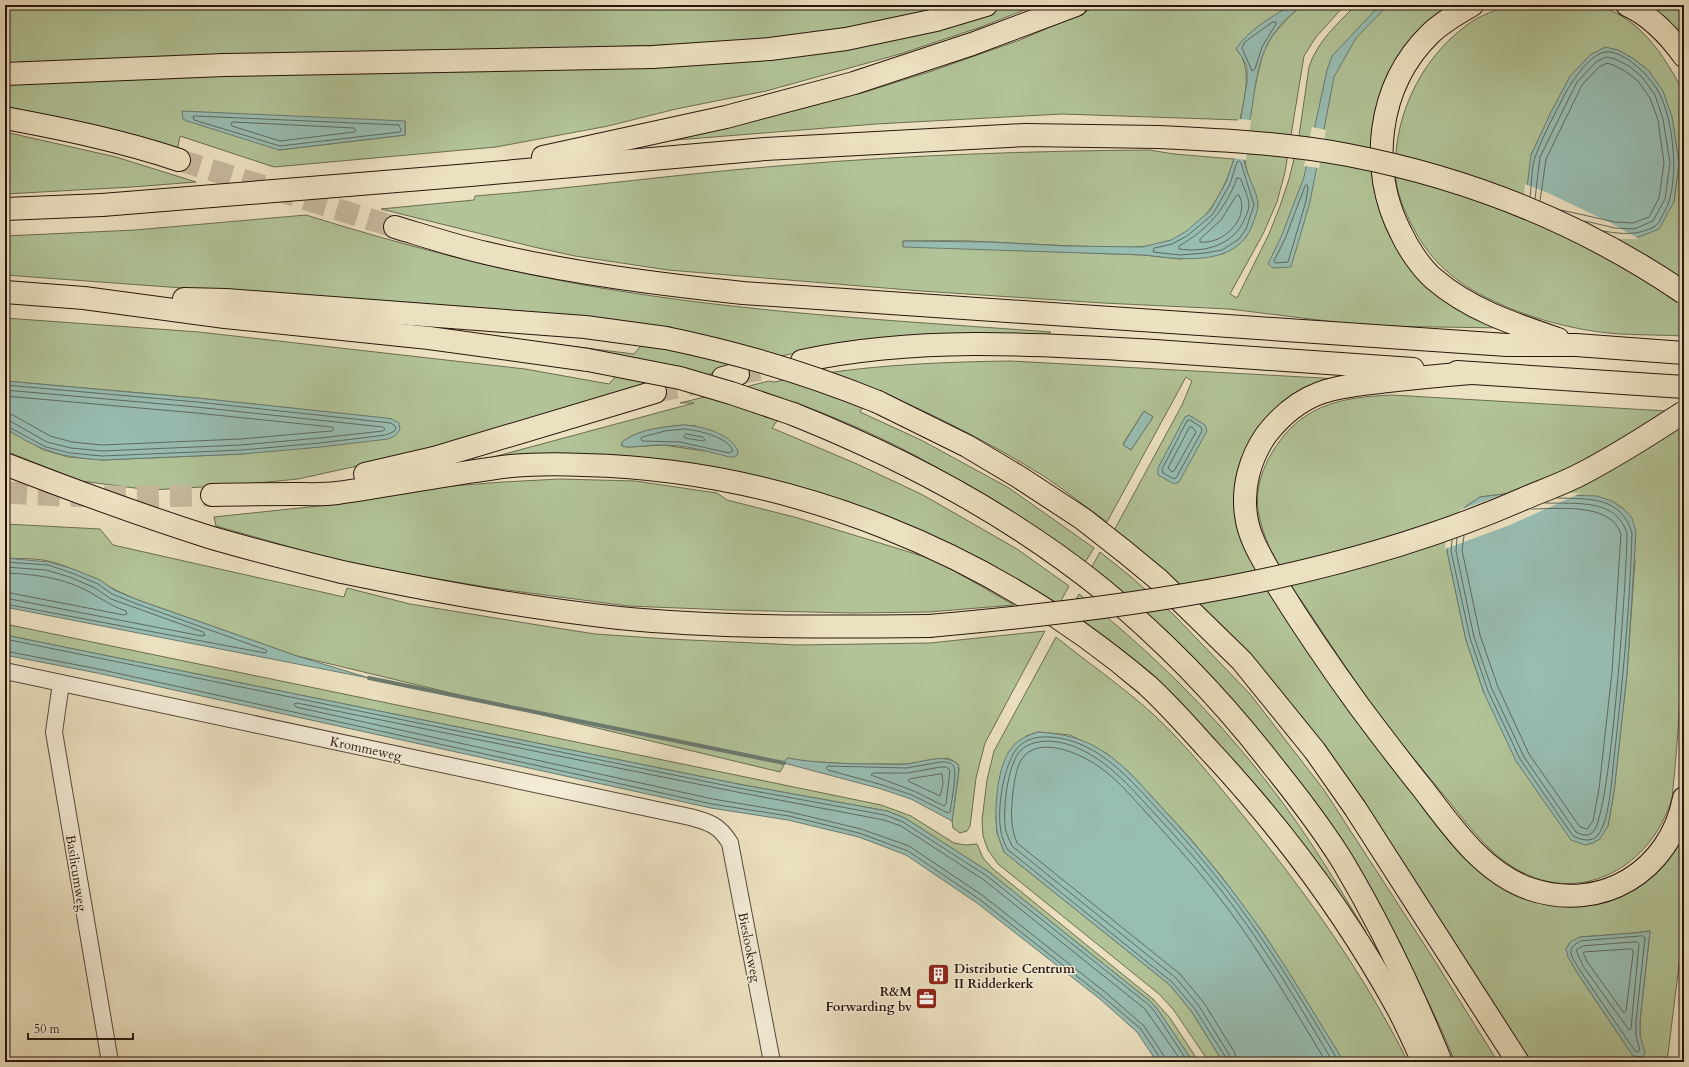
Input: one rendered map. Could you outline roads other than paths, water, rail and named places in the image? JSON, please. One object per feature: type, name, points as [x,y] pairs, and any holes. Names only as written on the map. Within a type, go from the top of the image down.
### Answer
[{"type":"highway","points":[[5,74],[224,65],[653,58],[770,49],[846,39],[936,20],[986,5]]},
{"type":"highway","points":[[470,175],[726,116],[854,83],[972,44],[1076,5]]},
{"type":"highway","points":[[1472,5],[1452,17],[1430,35],[1411,59],[1393,88],[1384,116],[1382,140],[1383,184],[1391,215],[1408,247],[1433,278],[1462,300],[1492,316],[1576,345]]},
{"type":"highway","points":[[1627,5],[1637,10],[1664,30],[1684,56]]},
{"type":"highway","points":[[5,118],[71,131],[155,152],[179,160]]},
{"type":"highway","points":[[5,209],[102,205],[781,148],[1025,134],[1218,140],[1274,145],[1347,155],[1412,169],[1464,184],[1516,203],[1576,229],[1618,251],[1684,293]]},
{"type":"highway","points":[[395,227],[485,253],[568,270],[643,282],[743,293],[1507,345],[1576,345],[1681,353]]},
{"type":"highway","points":[[5,292],[84,298],[225,317],[429,338],[588,360],[680,378],[793,414],[884,453],[940,482],[985,508],[1063,560],[1102,590],[1156,637],[1206,686],[1255,742],[1301,801],[1342,862],[1384,937],[1420,1011],[1442,1062]]},
{"type":"highway","points":[[84,298],[226,300],[585,327],[666,338],[738,354],[803,374],[878,402],[967,446],[1020,477],[1083,519],[1159,580],[1242,661],[1315,751],[1355,808],[1518,1062]]},
{"type":"highway","points":[[802,361],[869,350],[915,346],[1016,344],[1472,372],[1681,387]]},
{"type":"highway","points":[[1472,372],[1341,386],[1310,397],[1292,409],[1277,422],[1269,432],[1256,452],[1249,469],[1245,505],[1253,542],[1283,594],[1307,631],[1383,740],[1472,848],[1488,865],[1507,878],[1531,889],[1557,895],[1583,894],[1606,890],[1617,886],[1637,875],[1654,860],[1667,845],[1676,827],[1684,798]]},
{"type":"highway","points":[[655,392],[525,432],[412,463],[343,479],[305,485],[215,495],[333,493],[410,480],[512,466],[587,465],[636,468],[693,475],[783,493],[849,513],[904,534],[959,559],[1043,608],[1075,630],[1137,677],[1168,705],[1239,782],[1300,856],[1344,918],[1399,1011],[1423,1062]]},
{"type":"highway","points":[[5,464],[117,506],[179,527],[266,553],[342,572],[471,598],[618,618],[771,626],[929,626],[1085,611],[1245,584],[1335,563],[1408,543],[1488,515],[1584,473],[1641,440],[1684,412]]},
{"type":"street","name":"Krommeweg","points":[[5,672],[690,817],[706,821],[724,832]]},
{"type":"street","name":"Basilicumweg","points":[[61,683],[54,732],[110,1062]]},
{"type":"street","name":"Bieslookweg","points":[[724,832],[730,843],[772,1062]]},
{"type":"water","points":[[1291,5],[1302,5],[1285,20],[1273,35],[1262,56],[1259,67],[1244,148],[1245,164],[1256,194],[1258,208],[1252,226],[1244,239],[1233,249],[1220,255],[1189,259],[1144,255],[903,247],[903,241],[1142,247],[1171,240],[1185,232],[1210,211],[1226,182],[1234,159],[1247,82],[1247,67],[1236,49],[1254,30],[1268,19]]},
{"type":"water","points":[[1380,5],[1388,5],[1356,38],[1334,77],[1310,202],[1291,267],[1273,268],[1268,264],[1281,237],[1304,177],[1327,70],[1332,56]]},
{"type":"water","points":[[1605,47],[1618,50],[1634,59],[1649,71],[1663,91],[1672,117],[1679,163],[1674,202],[1659,229],[1636,238],[1525,203],[1531,155],[1551,112],[1570,76],[1590,55]]},
{"type":"water","points":[[182,111],[405,121],[405,135],[279,150],[187,121],[183,119]]},
{"type":"water","points":[[5,381],[197,398],[386,418],[392,419],[399,423],[400,430],[395,436],[388,439],[321,447],[242,454],[102,460],[87,459],[51,452],[29,442],[5,428]]},
{"type":"water","points":[[1144,411],[1153,417],[1131,450],[1123,445]]},
{"type":"water","points":[[1189,415],[1205,425],[1207,431],[1179,482],[1174,484],[1158,475],[1158,468],[1185,417]]},
{"type":"water","points":[[684,425],[706,429],[722,435],[729,439],[734,445],[738,451],[737,455],[734,457],[729,457],[671,445],[622,446],[622,442],[643,431]]},
{"type":"water","points":[[1512,493],[1597,496],[1612,501],[1624,509],[1632,518],[1636,532],[1627,674],[1614,792],[1608,826],[1600,839],[1585,845],[1571,840],[1516,761],[1484,693],[1466,640],[1447,551],[1449,531],[1465,507],[1480,497]]},
{"type":"water","points":[[5,558],[49,562],[73,569],[100,580],[114,590],[138,600],[297,656],[369,678],[5,607]]},
{"type":"water","points":[[5,635],[738,784],[887,811],[905,818],[989,872],[1151,1002],[1193,1062],[1157,1062],[1137,1032],[1100,999],[977,903],[906,855],[859,837],[788,820],[711,808],[97,673],[5,655]]},
{"type":"water","points":[[1038,732],[1066,736],[1090,744],[1115,760],[1144,788],[1192,841],[1242,903],[1286,967],[1344,1062],[1223,1062],[1192,1012],[1170,985],[1004,852],[998,834],[996,821],[1000,774],[1008,753],[1014,745],[1019,740]]},
{"type":"water","points":[[787,758],[820,762],[862,764],[903,764],[933,759],[946,759],[952,761],[958,764],[959,770],[952,821],[911,799],[878,788],[784,763]]},
{"type":"water","points":[[1650,931],[1640,1021],[1640,1035],[1645,1052],[1643,1057],[1633,1056],[1576,971],[1568,957],[1566,949],[1570,942],[1580,937]]},
{"type":"waterway","points":[[369,678],[784,763]]},
{"type":"tunnel","points":[[179,160],[395,227]]},
{"type":"tunnel","points":[[738,374],[783,365]]},
{"type":"tunnel","points":[[655,392],[703,382]]},
{"type":"tunnel","points":[[5,492],[108,496],[212,495]]},
{"type":"place","name":"Distributie Centrum II Ridderkerk","points":[[938,975]]},
{"type":"place","name":"R&M Forwarding bv","points":[[927,998]]}]
